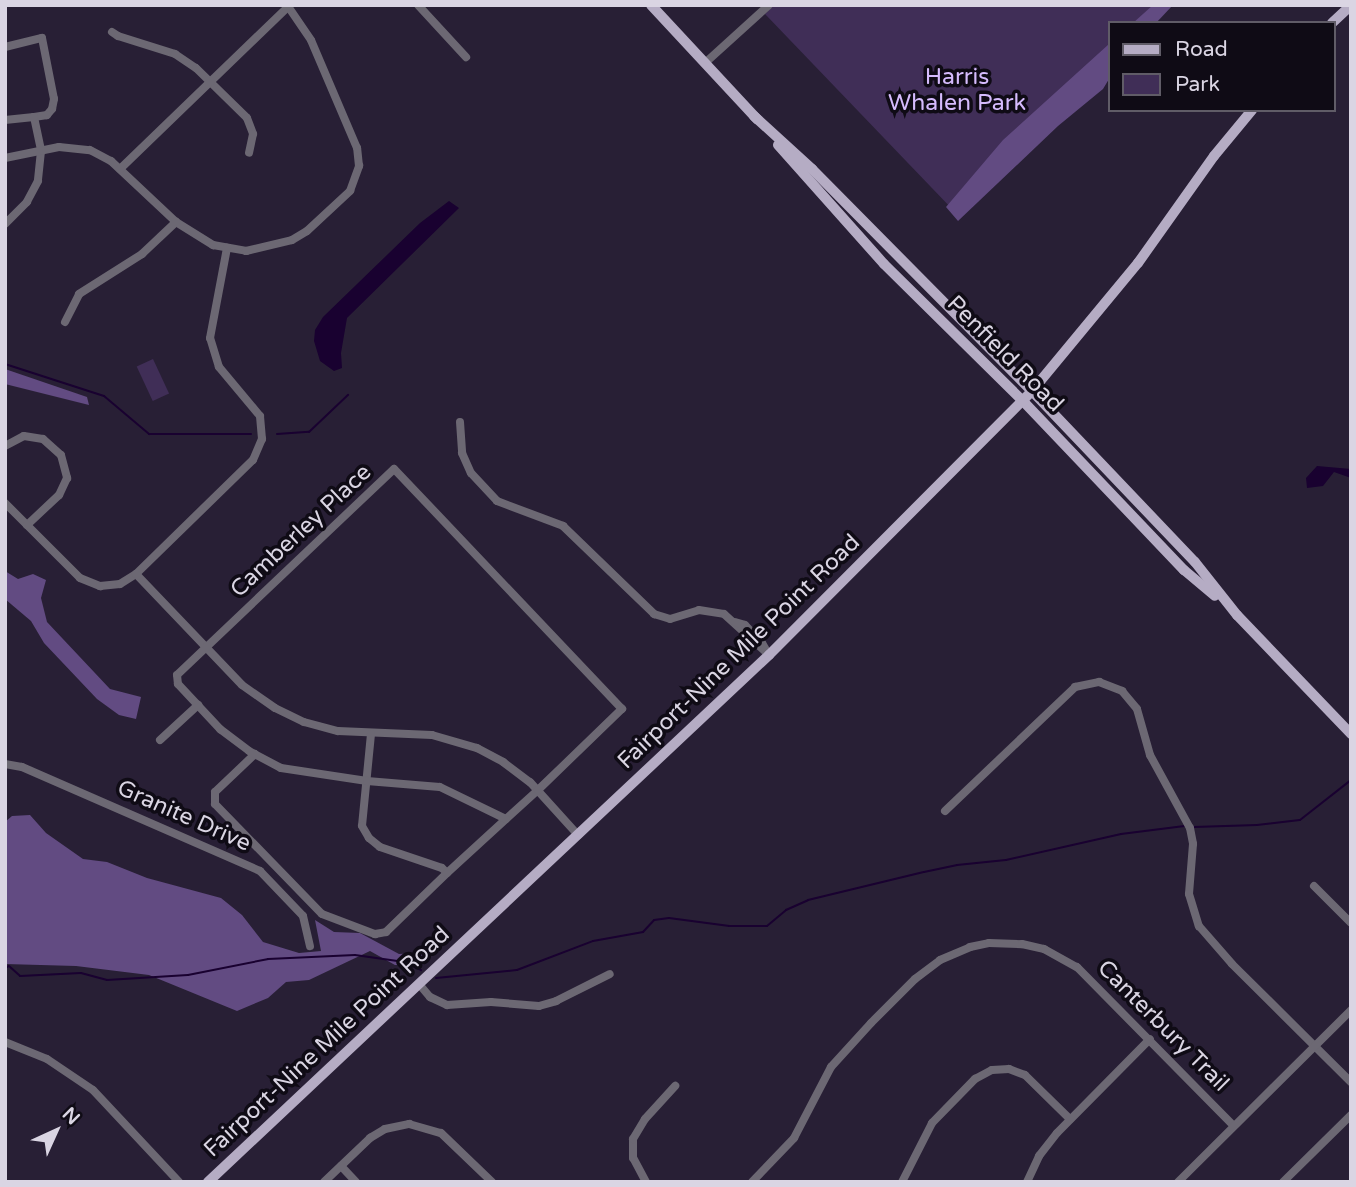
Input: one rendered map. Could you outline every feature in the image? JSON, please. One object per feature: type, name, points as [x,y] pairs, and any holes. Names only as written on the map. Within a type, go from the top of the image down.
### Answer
[{"type":"main road","name":"Penfield Road","points":[[651,5],[754,116],[803,177],[884,264],[1022,400],[1167,552],[1235,614],[1351,734]]},
{"type":"main road","points":[[1334,21],[1351,5]]},
{"type":"main road","name":"Fairport-Nine Mile Point Road","points":[[208,1182],[769,655],[1032,391],[1138,263],[1214,156],[1250,112]]},
{"type":"main road","name":"Penfield Road","points":[[754,116],[812,169],[1032,391],[1195,562],[1235,614]]},
{"type":"street","points":[[418,5],[466,57]]},
{"type":"street","points":[[705,63],[769,5]]},
{"type":"street","points":[[5,158],[80,147],[102,154],[176,222],[213,245],[246,251],[292,240],[307,231],[350,191],[359,166],[357,148],[311,40],[289,6],[121,169]]},
{"type":"street","points":[[113,32],[175,54],[211,80],[247,118],[254,134],[249,153]]},
{"type":"street","points":[[5,47],[42,38],[54,99],[52,109],[47,115],[5,120]]},
{"type":"street","points":[[5,224],[33,192],[42,166],[34,117]]},
{"type":"street","points":[[65,322],[79,294],[142,254],[176,222]]},
{"type":"street","points":[[5,503],[69,569],[89,583],[120,584],[136,574],[238,477],[259,450],[262,427],[260,416],[225,374],[211,349],[210,328],[227,248]]},
{"type":"street","points":[[460,422],[462,453],[471,473],[497,501],[554,521],[573,533],[654,614],[670,619],[708,610],[724,614],[735,622],[760,650],[769,655]]},
{"type":"street","points":[[5,446],[24,436],[34,437],[50,444],[65,463],[64,488],[27,525]]},
{"type":"street","name":"Camberley Place","points":[[506,819],[440,787],[367,781],[281,768],[255,754],[220,729],[178,684],[177,676],[394,469],[622,709],[538,790]]},
{"type":"street","points":[[136,574],[251,693],[289,715],[338,731],[371,734],[417,733],[463,743],[503,762],[538,790],[578,835]]},
{"type":"street","points":[[945,811],[1075,687],[1099,682],[1122,691],[1137,709],[1150,755],[1190,828],[1193,844],[1189,894],[1199,926],[1232,964],[1351,1082]]},
{"type":"street","points":[[160,740],[198,705]]},
{"type":"street","points":[[371,734],[362,825],[369,838],[380,847],[442,868],[447,873]]},
{"type":"street","points":[[255,754],[215,793],[215,804],[322,914],[375,934],[386,932],[538,790]]},
{"type":"street","name":"Granite Drive","points":[[5,764],[22,766],[260,871],[303,916],[310,946]]},
{"type":"street","points":[[1314,886],[1351,923]]},
{"type":"street","name":"Canterbury Trail","points":[[752,1182],[802,1128],[831,1067],[843,1052],[915,979],[955,953],[1006,943],[1044,949],[1064,958],[1093,980],[1234,1126]]},
{"type":"street","points":[[419,984],[430,997],[447,1005],[491,1002],[539,1006],[556,1001],[610,974]]},
{"type":"street","points":[[1178,1182],[1351,1010]]},
{"type":"street","points":[[1027,1182],[1048,1143],[1150,1039]]},
{"type":"street","points":[[5,1042],[47,1059],[93,1090],[179,1182]]},
{"type":"street","points":[[902,1182],[932,1123],[984,1073],[1001,1069],[1025,1074],[1070,1119]]},
{"type":"street","points":[[646,1182],[633,1158],[634,1139],[645,1119],[675,1086]]},
{"type":"street","points":[[1283,1182],[1351,1115]]},
{"type":"street","points":[[324,1182],[378,1133],[401,1125],[417,1125],[447,1137],[492,1182]]},
{"type":"street","points":[[341,1166],[356,1182]]},
{"type":"green space","name":"Harris Whalen Park","points":[[774,5],[1166,5],[1150,21],[1108,21],[1108,61],[954,211],[765,14]]},
{"type":"green space","points":[[153,359],[169,393],[153,401],[137,367]]},
{"type":"shaded area","points":[[1153,5],[1173,5],[1158,21],[1135,21]]},
{"type":"shaded area","points":[[1108,45],[1108,81],[1103,89],[1058,126],[958,221],[946,207],[1003,140]]},
{"type":"shaded area","points":[[449,201],[459,208],[347,318],[341,353],[342,368],[334,371],[320,361],[314,341],[315,330],[323,317],[420,223]]},
{"type":"shaded area","points":[[5,369],[87,397],[89,405],[5,384]]},
{"type":"shaded area","points":[[1317,466],[1351,469],[1351,478],[1334,472],[1323,486],[1307,488],[1306,478]]},
{"type":"shaded area","points":[[5,571],[18,579],[33,574],[46,580],[41,598],[47,622],[110,689],[141,697],[136,719],[119,715],[97,699],[44,643],[31,621],[5,599]]},
{"type":"shaded area","points":[[30,815],[46,833],[83,859],[107,862],[147,878],[221,898],[242,915],[263,942],[299,953],[321,951],[315,920],[334,932],[360,933],[399,954],[417,953],[440,945],[423,965],[395,965],[370,951],[309,980],[286,982],[268,998],[237,1011],[149,975],[76,966],[5,964],[5,822],[12,816]]},
{"type":"waterway","points":[[5,364],[104,396],[149,434],[251,434]]},
{"type":"waterway","points":[[277,434],[309,432],[348,395]]},
{"type":"waterway","points":[[1194,827],[1257,825],[1300,820],[1351,780]]},
{"type":"waterway","points":[[436,978],[517,970],[593,941],[643,932],[654,920],[669,918],[729,926],[767,926],[786,910],[808,900],[924,872],[957,865],[1006,860],[1121,834],[1185,826]]},
{"type":"waterway","points":[[5,968],[9,966],[20,976],[81,973],[107,980],[188,975],[268,959],[355,955],[405,962],[421,970]]}]
